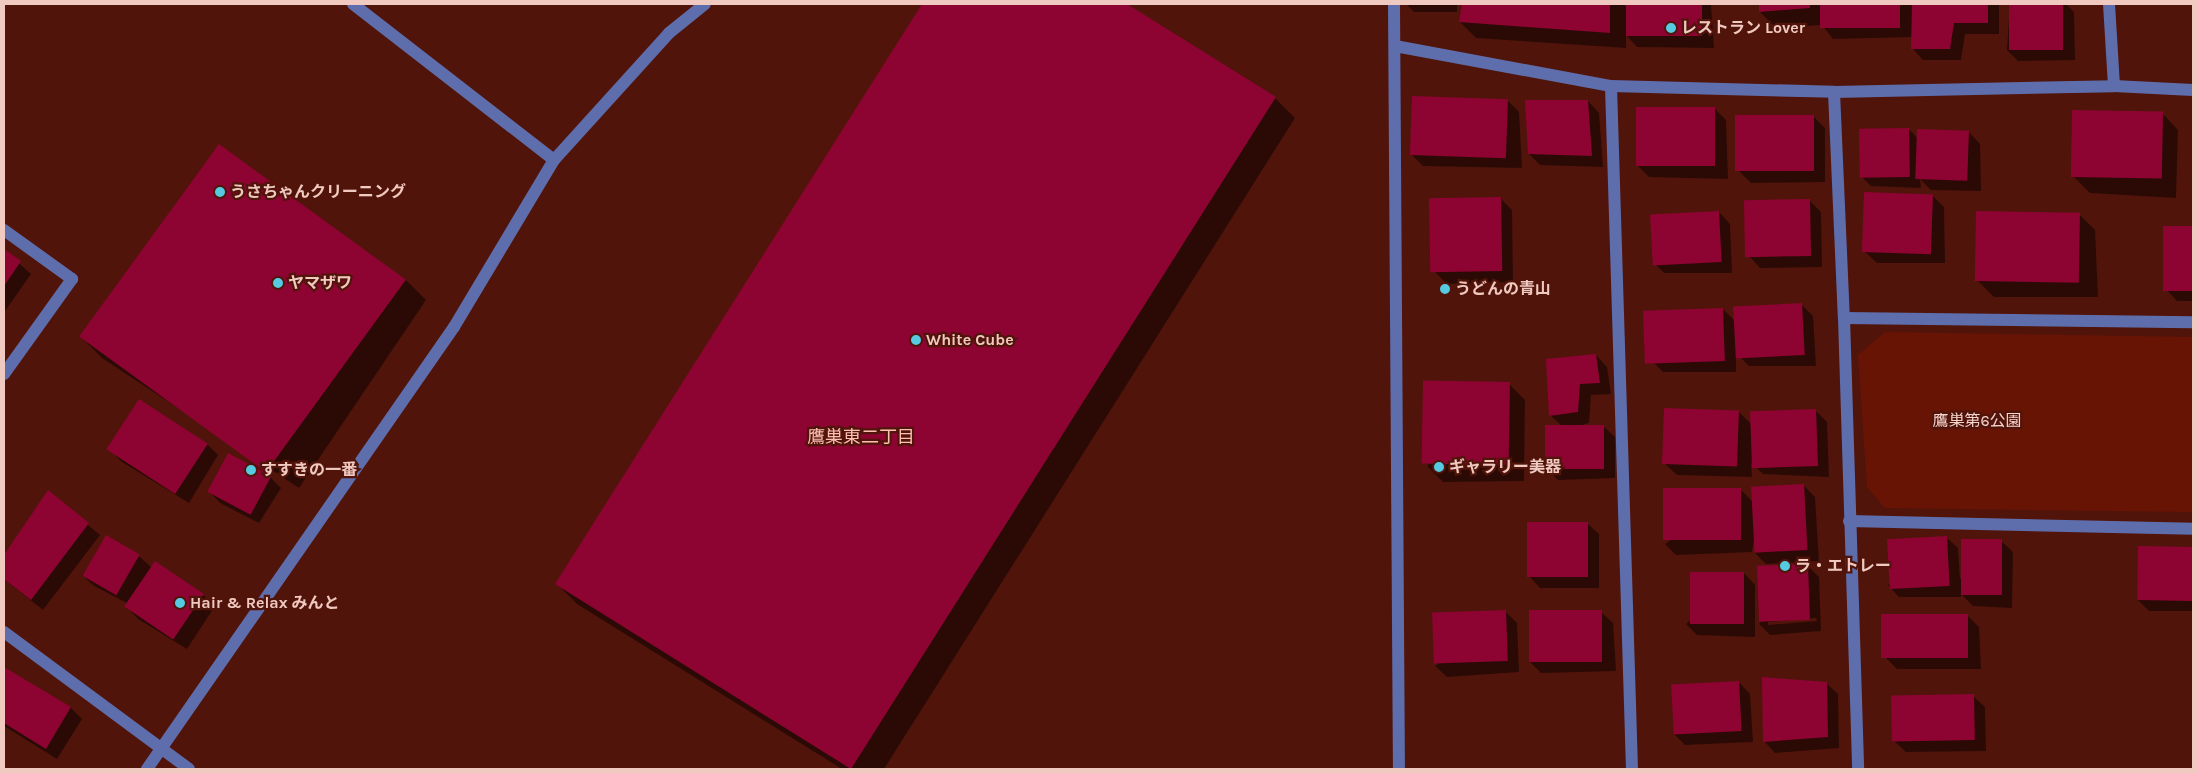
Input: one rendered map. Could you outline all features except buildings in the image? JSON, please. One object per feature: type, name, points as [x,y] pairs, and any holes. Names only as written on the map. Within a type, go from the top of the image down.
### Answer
[{"type":"street","points":[[353,4],[554,160]]},
{"type":"street","points":[[147,769],[454,327],[554,160],[669,32],[705,4]]},
{"type":"street","points":[[1394,4],[1399,769]]},
{"type":"street","points":[[2109,4],[2114,86]]},
{"type":"street","points":[[1395,46],[1611,86],[1834,92],[2114,86],[2193,90]]},
{"type":"street","points":[[1611,86],[1632,769]]},
{"type":"street","points":[[1834,92],[1844,318],[1848,520],[1858,769]]},
{"type":"street","points":[[4,230],[72,279],[4,374]]},
{"type":"street","points":[[1844,318],[2193,322]]},
{"type":"street","points":[[1848,520],[2193,529]]},
{"type":"street","points":[[4,632],[162,747],[189,769]]},
{"type":"green space","name":"鷹巣第6公園","points":[[1885,332],[2193,337],[2193,512],[1885,508],[1867,487],[1858,355]]},
{"type":"place","name":"レストラン Lover","points":[[1671,28]]},
{"type":"place","name":"うさちゃんクリーニング","points":[[220,192]]},
{"type":"place","name":"ヤマザワ","points":[[278,283]]},
{"type":"place","name":"うどんの青山","points":[[1445,289]]},
{"type":"place","name":"White Cube","points":[[916,340]]},
{"type":"place","name":"ギャラリー美器","points":[[1439,467]]},
{"type":"place","name":"すすきの一番","points":[[251,470]]},
{"type":"place","name":"ラ・エトレー","points":[[1785,566]]},
{"type":"place","name":"Hair & Relax みんと","points":[[180,603]]},
{"type":"district","name":"鷹巣東二丁目","points":[[861,437]]}]
